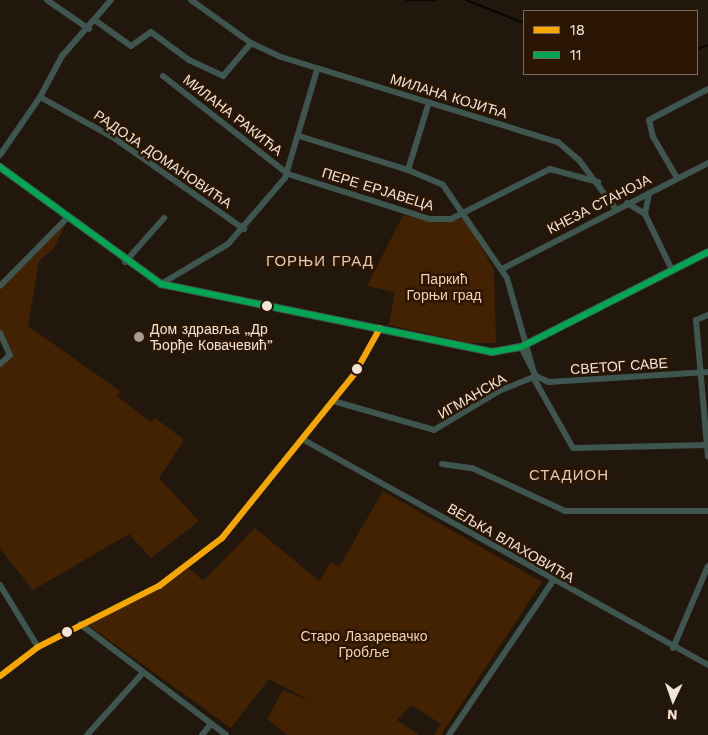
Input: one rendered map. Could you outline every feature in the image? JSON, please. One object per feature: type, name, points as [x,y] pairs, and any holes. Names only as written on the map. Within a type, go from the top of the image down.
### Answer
[{"type":"main road","points":[[0,167],[125,262],[161,284],[492,352],[524,346],[708,252]]},
{"type":"street","points":[[47,0],[89,29]]},
{"type":"street","points":[[0,155],[40,97],[62,56],[96,21],[111,0]]},
{"type":"street","name":"МИЛАНА КОЈИЋА","points":[[192,0],[251,43],[317,70],[558,142],[598,182],[615,208]]},
{"type":"street","points":[[96,21],[131,46],[151,32],[189,60],[223,76],[251,43]]},
{"type":"street","points":[[161,284],[228,244],[244,229],[288,174],[317,70]]},
{"type":"street","name":"МИЛАНА РАКИЋА","points":[[163,76],[288,174]]},
{"type":"street","points":[[677,178],[653,137],[650,120],[708,90]]},
{"type":"street","name":"РАДОЈА ДОМАНОВИЋА","points":[[40,97],[114,138],[244,229]]},
{"type":"street","points":[[408,170],[429,102]]},
{"type":"street","points":[[298,136],[408,170],[443,185],[502,269],[524,346],[535,376],[573,448],[707,444]]},
{"type":"street","name":"КНЕЗА СТАНОЈА","points":[[502,269],[615,208],[708,163]]},
{"type":"street","name":"ПЕРЕ ЕРЈАВЕЦА","points":[[288,174],[430,219],[451,219],[550,169],[598,182]]},
{"type":"street","points":[[645,214],[649,193]]},
{"type":"street","points":[[627,203],[645,214],[672,270]]},
{"type":"street","points":[[0,286],[68,218]]},
{"type":"street","points":[[125,262],[164,218]]},
{"type":"street","points":[[708,315],[696,320],[705,372],[708,456]]},
{"type":"street","points":[[0,676],[38,647],[80,624],[159,586],[207,551],[233,527],[304,440],[365,359],[380,328]]},
{"type":"street","points":[[0,333],[10,355],[0,364]]},
{"type":"street","name":"СВЕТОГ САВЕ","points":[[535,376],[556,382],[705,372]]},
{"type":"street","name":"ИГМАНСКА","points":[[334,401],[434,430],[500,391],[535,376]]},
{"type":"street","name":"ВЕЉКА ВЛАХОВИЋА","points":[[304,440],[552,581],[673,648],[708,665]]},
{"type":"street","points":[[442,464],[472,468],[565,511],[708,511]]},
{"type":"street","points":[[673,648],[708,566]]},
{"type":"street","points":[[449,735],[552,581]]},
{"type":"street","points":[[0,585],[38,647]]},
{"type":"street","points":[[80,624],[142,674],[226,735]]},
{"type":"street","points":[[87,735],[142,674]]},
{"type":"street","points":[[202,735],[211,724]]},
{"type":"green space","name":"Паркић Горњи град","points":[[403,215],[439,223],[465,218],[494,270],[496,343],[469,343],[389,325],[395,292],[367,286]]},
{"type":"green space","points":[[67,222],[54,248],[39,261],[28,326],[120,391],[117,396],[151,422],[155,418],[184,440],[159,478],[199,521],[151,558],[129,534],[33,590],[0,549],[0,366],[13,356],[0,331],[0,290]]},
{"type":"green space","name":"Старо Лазаревачко Гробље","points":[[383,491],[542,582],[441,735],[434,735],[441,724],[411,705],[397,720],[419,735],[287,735],[267,719],[283,690],[313,702],[269,679],[231,728],[85,623],[154,592],[189,568],[203,581],[255,528],[319,581],[331,562],[339,567]]},
{"type":"waterway","points":[[406,0],[435,0]]},
{"type":"waterway","points":[[466,0],[523,23]]},
{"type":"waterway","points":[[698,49],[708,45]]},
{"type":"transit line","name":"11","points":[[0,167],[161,284],[492,352],[521,347],[708,252]]},
{"type":"transit line","name":"18","points":[[0,676],[38,647],[159,586],[222,538],[355,373],[380,328]]},
{"type":"place","name":"Дом здравља „Др Ђорђе Ковачевић”","points":[[139,337]]},
{"type":"district","name":"ГОРЊИ ГРАД","points":[[320,262]]},
{"type":"district","name":"СТАДИОН","points":[[569,476]]}]
